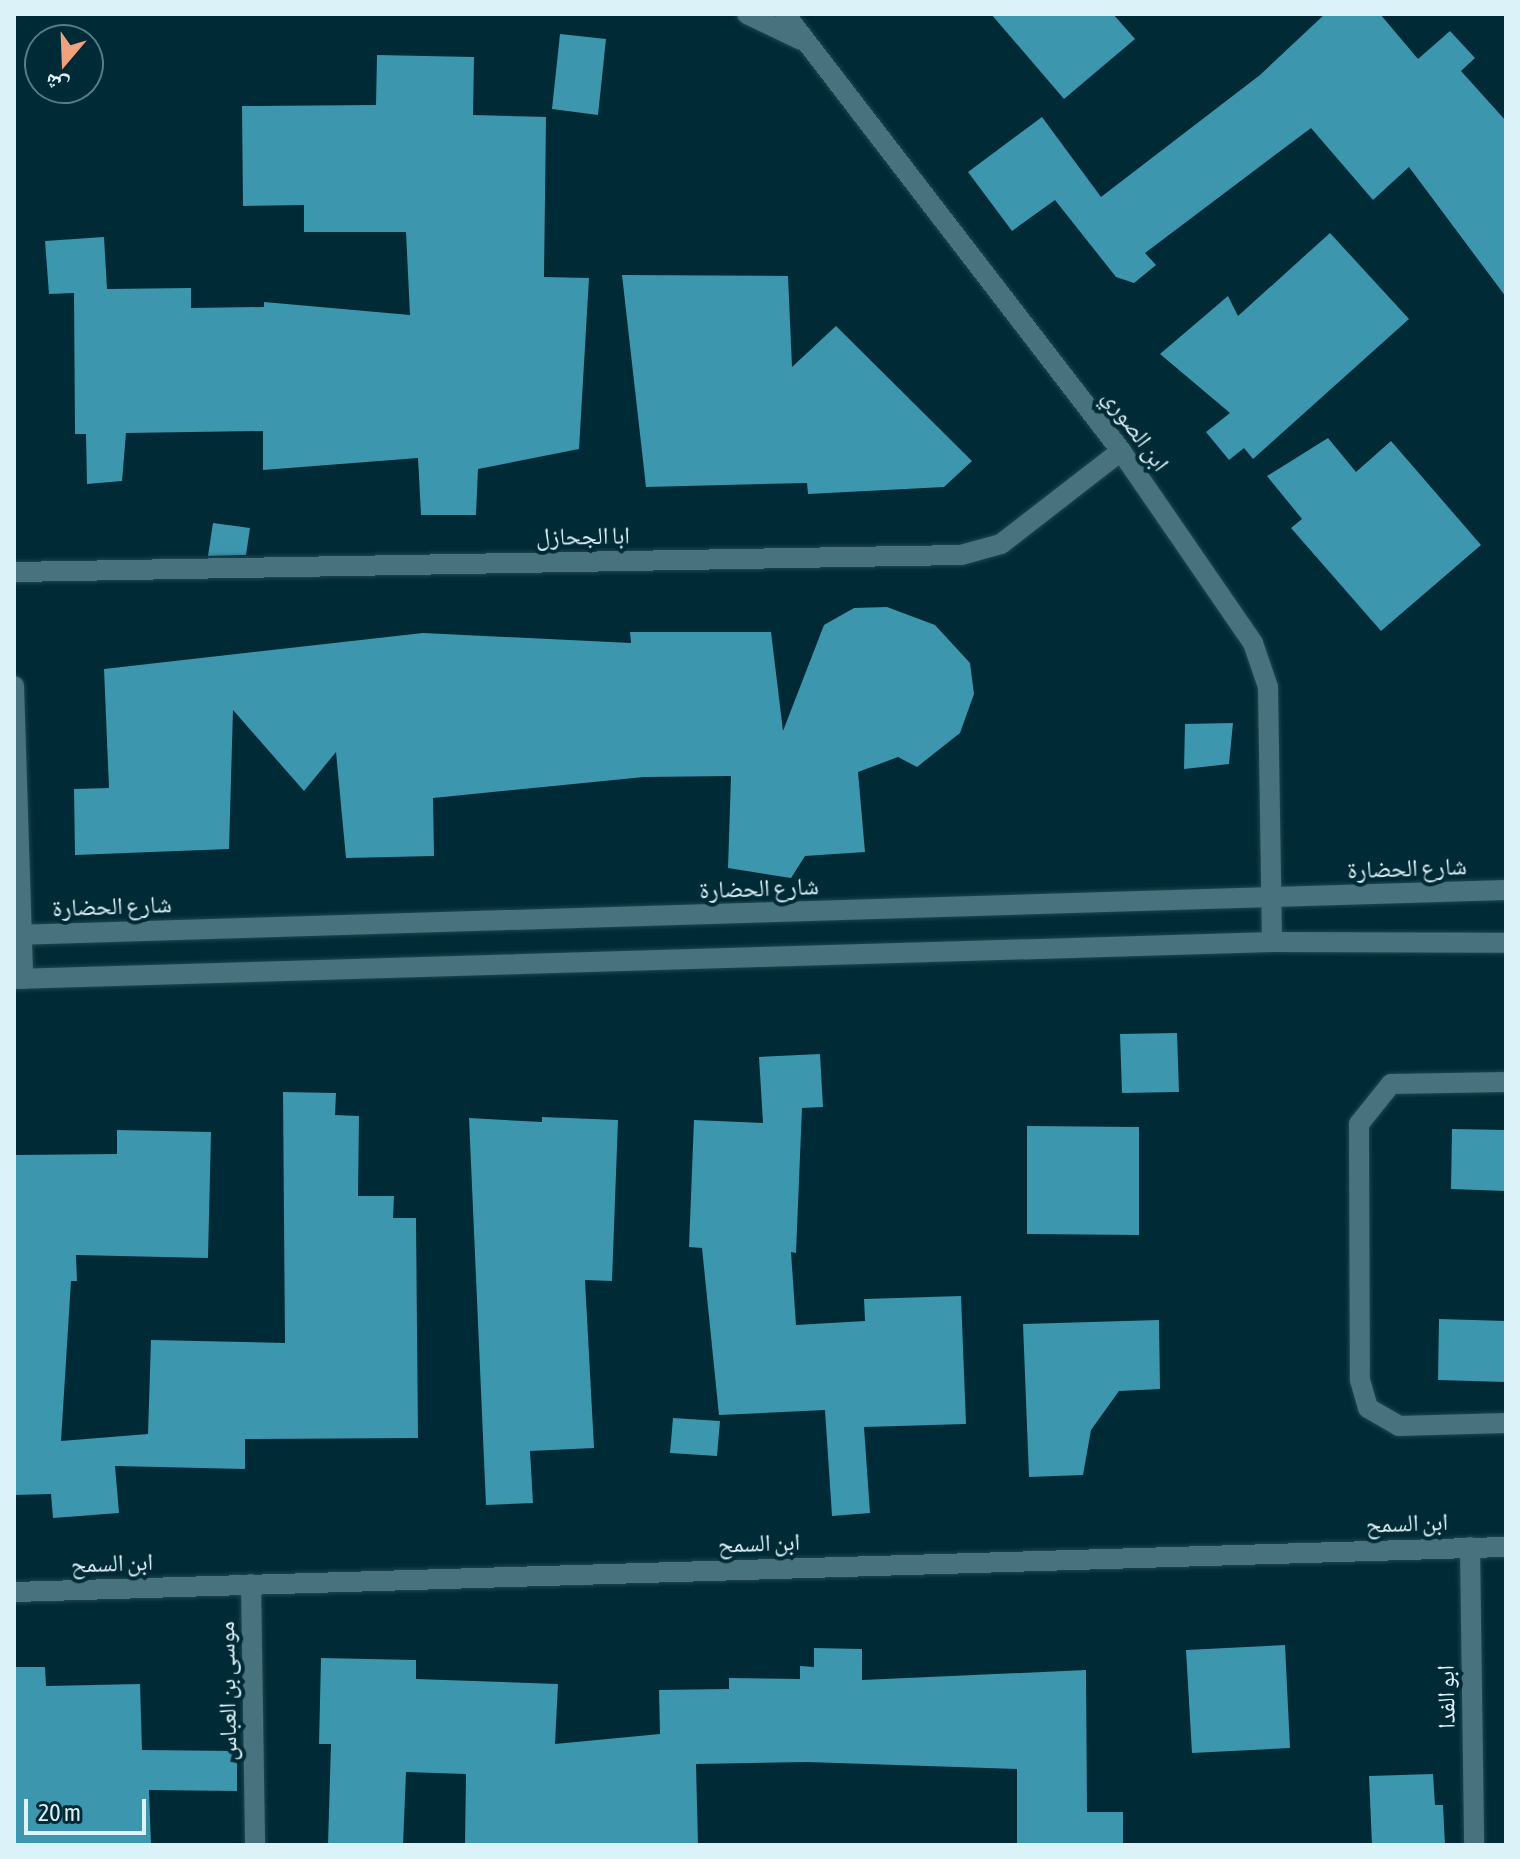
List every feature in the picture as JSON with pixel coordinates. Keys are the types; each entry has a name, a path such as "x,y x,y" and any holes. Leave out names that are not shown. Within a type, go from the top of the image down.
{"street":[{"path":"747,14 808,44"},
{"name":"ابن الصوري","path":"785,14 1121,451 1253,643 1268,687 1272,942"},
{"name":"ابا الجحازل","path":"14,572 961,555 1001,544 1121,451"},
{"path":"14,686 18,979 1272,942 1506,943"},
{"name":"شارع الحضارة","path":"17,935 1506,890"},
{"path":"1506,1082 1391,1084 1359,1124 1360,1380 1368,1408 1399,1426 1506,1423"},
{"name":"ابو الفدا","path":"1470,1547 1474,1845"},
{"name":"ابن السمح","path":"14,1592 1506,1547"},
{"name":"موسى بن العباس","path":"251,1584 255,1845"}],"building":[{"path":"991,14 1113,14 1135,39 1064,99"},
{"path":"1325,14 1380,14 1418,59 1450,31 1475,58 1461,71 1506,121 1506,297 1409,167 1373,200 1311,128 1145,253 1156,265 1134,283 1116,277 1055,200 1012,231 968,172 1042,117 1101,197 1260,75"},
{"path":"560,34 606,39 598,115 552,109"},
{"path":"377,55 474,57 473,115 546,117 544,277 589,278 579,449 478,469 476,515 421,515 418,458 263,470 263,431 126,433 122,481 87,484 86,434 75,434 74,293 49,294 45,241 104,237 107,289 191,288 191,308 264,307 264,302 410,315 406,232 304,232 304,205 243,206 242,106 376,105"},
{"path":"1330,233 1409,319 1253,459 1244,448 1229,460 1206,432 1230,413 1160,354 1228,296 1238,316"},
{"path":"622,275 788,276 792,367 836,326 972,461 944,487 808,494 807,483 646,487"},
{"path":"1328,438 1356,472 1391,441 1481,545 1381,631 1291,528 1302,519 1267,476"},
{"path":"213,523 250,528 246,555 208,556"},
{"path":"887,607 935,625 970,663 974,694 960,733 917,767 898,757 858,772 865,852 805,856 791,878 728,868 731,776 644,777 433,798 434,856 346,858 336,752 304,791 233,710 229,849 75,855 74,789 109,788 104,669 423,633 631,643 630,632 771,632 783,731 824,625 854,608"},
{"path":"1233,723 1229,764 1184,769 1185,724"},
{"path":"1177,1033 1179,1092 1122,1093 1120,1034"},
{"path":"820,1054 823,1107 802,1108 796,1253 791,1252 796,1325 865,1321 864,1299 961,1296 966,1424 864,1427 870,1513 832,1516 825,1410 719,1415 702,1248 689,1247 694,1120 763,1123 759,1057"},
{"path":"283,1092 336,1093 335,1115 359,1116 358,1196 394,1196 393,1218 416,1218 418,1438 245,1439 245,1469 115,1466 119,1513 53,1518 51,1494 14,1495 14,1155 117,1154 117,1130 211,1132 208,1258 76,1255 77,1281 71,1281 61,1441 148,1434 151,1340 285,1343"},
{"path":"542,1117 618,1120 612,1281 585,1280 594,1448 530,1451 533,1503 486,1505 469,1118 542,1122"},
{"path":"1027,1126 1139,1127 1139,1235 1027,1234"},
{"path":"1452,1129 1506,1130 1506,1191 1451,1189"},
{"path":"1439,1319 1506,1321 1506,1382 1438,1380"},
{"path":"1159,1320 1160,1389 1119,1391 1091,1430 1083,1475 1029,1477 1023,1324"},
{"path":"673,1418 720,1421 717,1456 670,1453"},
{"path":"1285,1645 1290,1748 1192,1753 1186,1650"},
{"path":"814,1648 862,1649 862,1680 1086,1670 1087,1812 1123,1812 1123,1845 1017,1845 1017,1769 807,1762 696,1764 698,1845 465,1845 466,1774 406,1772 403,1845 328,1845 331,1744 319,1744 321,1658 416,1660 416,1679 558,1684 555,1744 660,1734 659,1690 729,1689 729,1678 800,1679 800,1666 814,1667"},
{"path":"14,1667 45,1667 46,1686 140,1684 142,1750 237,1751 237,1791 149,1790 151,1845 14,1845"},
{"path":"1433,1774 1435,1805 1443,1805 1445,1845 1372,1845 1369,1776"}]}
